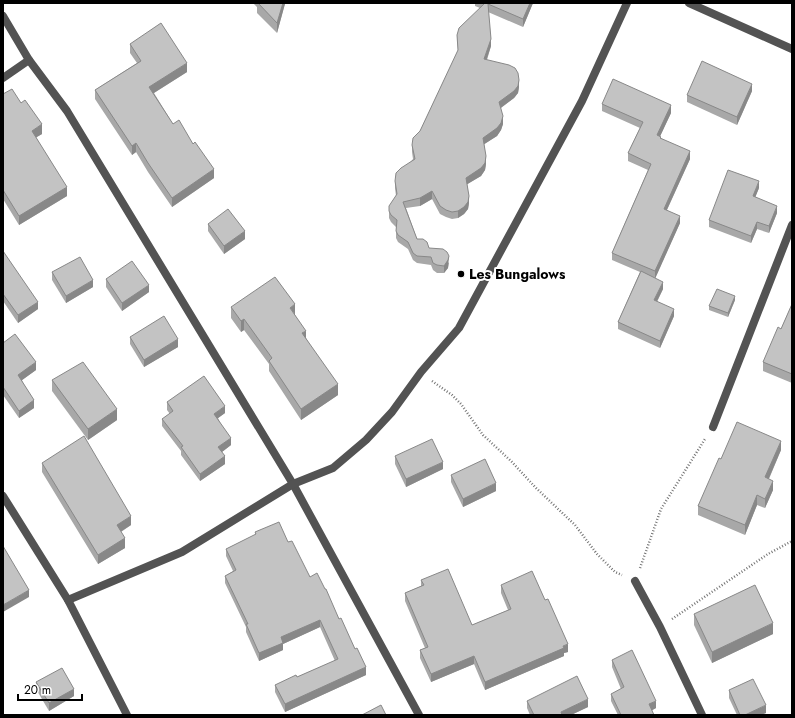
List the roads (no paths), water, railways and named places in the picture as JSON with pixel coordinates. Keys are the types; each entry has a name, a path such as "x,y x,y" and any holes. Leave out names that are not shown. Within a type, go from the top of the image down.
{"street":[{"path":"68,600 182,552 293,484 333,468 366,440 392,412 421,372 459,328 582,101 627,3"},
{"path":"689,3 792,50"},
{"path":"3,16 29,60 67,111 293,484 419,715"},
{"path":"3,78 29,60"},
{"path":"713,427 792,225"},
{"path":"3,496 68,600 127,715"},
{"path":"635,581 660,627 702,715"}],"place":[{"name":"Les Bungalows","path":"461,274"}]}
